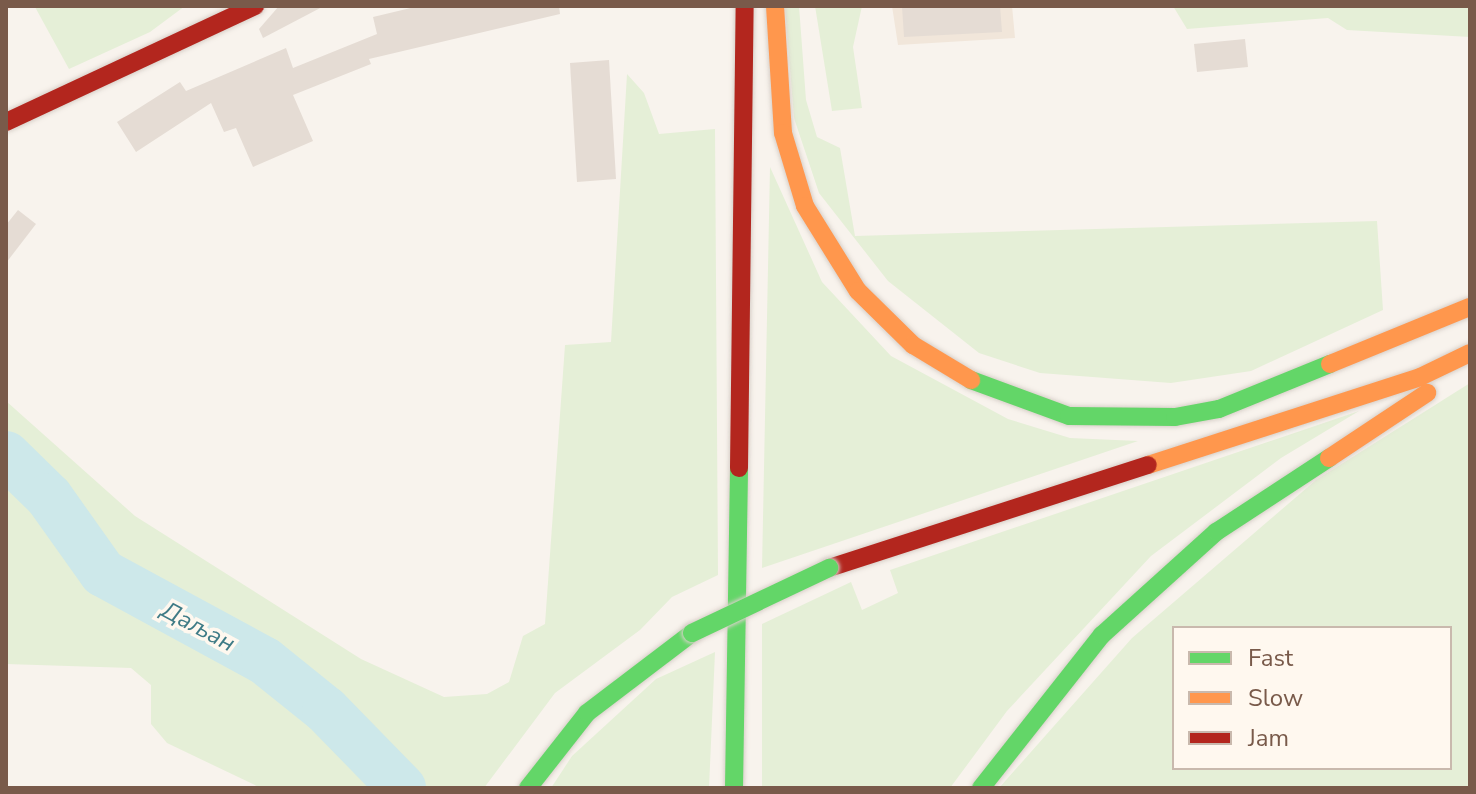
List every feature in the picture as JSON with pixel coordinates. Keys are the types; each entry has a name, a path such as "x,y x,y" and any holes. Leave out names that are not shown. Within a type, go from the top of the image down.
{"main road":[{"path":"6,122 255,6"},
{"path":"734,788 745,6"},
{"path":"753,788 764,6"},
{"path":"775,6 783,133 805,206 858,291 913,345 978,384 1069,416 1175,417 1219,409 1470,307"},
{"path":"1013,506 1423,345 1470,318"},
{"path":"528,788 587,713 692,633 829,568 1013,506 1420,377 1470,353"},
{"path":"981,788 1102,635 1216,532 1470,366"},
{"path":"727,788 734,679"}],"shaded area":[{"path":"892,6 1012,6 1015,38 898,45"}],"green space":[{"path":"6,6 185,6 150,32 69,69 35,7"},
{"path":"785,6 799,6 806,100 817,137 840,148 855,236 1377,221 1383,310 1251,371 1171,383 1040,373 979,353 888,281 819,193 794,118"},
{"path":"815,6 862,6 853,47 862,108 832,111"},
{"path":"1173,6 1470,6 1470,37 1347,30 1328,18 1187,29"},
{"path":"627,74 644,93 659,134 715,129 718,575 672,597 640,630 555,693 484,788 261,788 167,743 151,724 151,685 131,668 6,664 6,473 22,457 6,442 6,401 135,516 361,659 444,697 487,694 509,682 523,636 545,624 565,345 611,342"},
{"path":"770,167 822,282 891,356 1008,419 1070,438 1138,441 762,568"},
{"path":"1470,383 1470,788 999,788 1132,638 1316,480"},
{"path":"1359,411 1281,458 1151,556 1007,711 950,788 762,788 762,624 851,582 862,610 898,593 890,570"},
{"path":"715,652 709,788 551,788 572,756 656,679"}],"building":[{"path":"279,6 324,6 263,38 259,29"},
{"path":"419,6 559,6 560,14 369,59 371,64 293,95 313,141 253,167 236,128 224,132 211,103 136,152 117,122 180,82 186,91 286,48 293,68 377,34 373,17"},
{"path":"902,6 1000,6 1002,32 904,37"},
{"path":"1245,39 1248,67 1197,72 1194,44"},
{"path":"609,60 616,179 577,182 570,63"},
{"path":"18,210 36,224 6,263 6,225"}],"waterway":[{"name":"Даљан","path":"6,455 49,497 103,573 265,661 326,710 402,788"}],"traffic: fast":[{"path":"971,380 1069,416 1175,417 1219,409 1330,364"},
{"path":"981,788 1102,635 1216,532 1329,458"},
{"path":"734,788 739,468"},
{"path":"692,633 829,568"},
{"path":"528,788 587,713 692,633"}],"traffic: slow":[{"path":"775,6 783,133 805,206 858,291 913,345 971,380"},
{"path":"1330,364 1470,307"},
{"path":"1148,465 1420,377 1470,353"},
{"path":"1329,458 1427,393"}],"traffic: jam":[{"path":"6,122 255,6"},
{"path":"739,468 745,6"},
{"path":"829,568 1148,465"}]}
